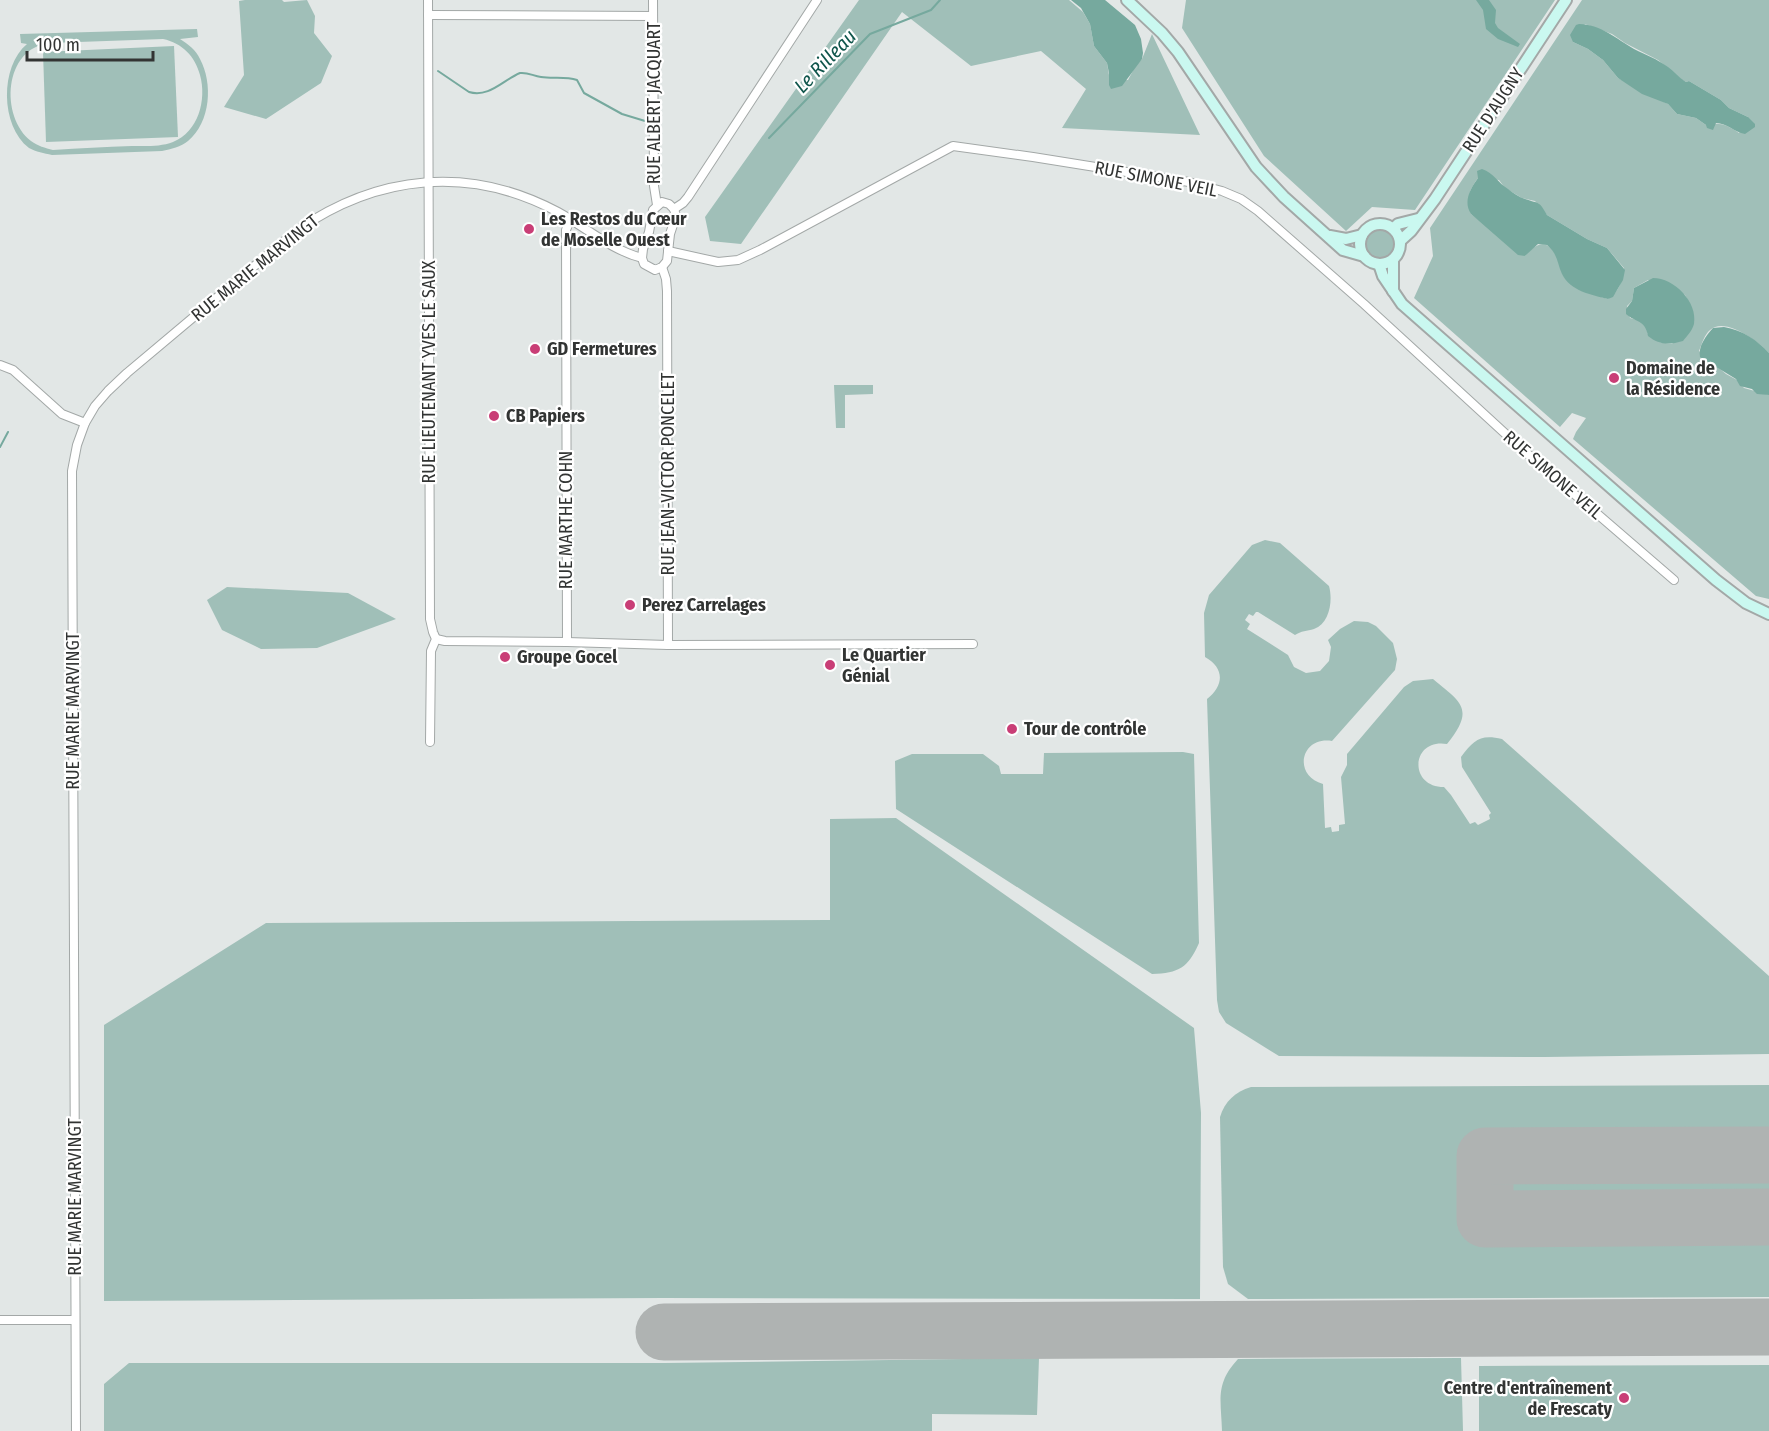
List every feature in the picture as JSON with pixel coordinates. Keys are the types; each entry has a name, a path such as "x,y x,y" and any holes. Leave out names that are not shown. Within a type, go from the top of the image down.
{"main road":[{"path":"1127,0 1162,33 1178,52 1256,166 1284,197 1343,250 1364,256 1374,263 1380,264 1393,260"},
{"name":"RUE D'AUGNY","path":"1401,241 1435,199 1566,0"},
{"name":"RUE D'AUGNY","path":"1394,228 1398,224 1418,219"},
{"path":"1364,256 1360,245 1362,235 1368,227 1381,223 1394,228 1401,241 1399,251 1393,260 1393,291"},
{"path":"1326,235 1339,239 1362,235"},
{"path":"1380,264 1383,276 1402,304 1716,580 1746,603 1769,614"}],"street":[{"name":"RUE LIEUTENANT YVES LE SAUX","path":"428,0 430,619 436,639 431,651 430,742"},
{"name":"RUE ALBERT JACQUART","path":"653,0 654,186 657,205"},
{"path":"674,209 688,197 817,0"},
{"path":"428,15 653,16"},
{"name":"RUE SIMONE VEIL","path":"668,251 718,262 738,260 953,147 1118,170 1189,182 1222,191 1241,199 1258,211 1364,304 1522,449 1674,580"},
{"path":"428,181 473,184 514,194 542,205 570,220 622,252 642,258"},
{"name":"RUE MARIE MARVINGT","path":"76,1431 72,471 77,445 85,423 102,398 127,373 296,231 315,218 358,197 401,185 428,181"},
{"path":"662,202 674,209 676,216 670,234 668,261 655,270 649,268 644,264 642,258 653,210 662,202"},
{"name":"RUE MARTHE COHN","path":"567,642 566,230 570,220"},
{"name":"RUE JEAN-VICTOR PONCELET","path":"662,267 667,291 668,645"},
{"path":"0,365 13,370 62,414 85,423"},
{"path":"436,639 668,645 973,644"},
{"path":"0,1320 75,1320"}],"shaded area":[{"path":"282,0 284,2 307,0 315,16 314,33 332,56 321,83 266,119 224,107 244,75 239,1"},
{"path":"859,0 1069,0 1083,12 1090,24 1094,46 1107,63 1110,81 1128,80 1142,59 1152,34 1200,135 1062,128 1086,89 1041,51 971,66 902,12 741,244 710,241 705,217"},
{"path":"1071,0 1105,0 1135,25 1141,39 1142,59 1122,86 1111,89 1107,63 1094,46 1090,24 1081,8"},
{"path":"1186,0 1555,0 1415,210 1372,207 1346,231 1264,156 1182,28"},
{"path":"1476,0 1489,0 1496,10 1495,23 1498,28 1520,44 1518,47 1498,39 1486,29 1483,10"},
{"path":"1582,0 1769,0 1769,353 1750,337 1724,326 1710,330 1699,351 1744,388 1769,395 1769,599 1756,596 1573,439 1586,418 1572,413 1560,427 1414,298 1433,256 1430,228","holes":["1585,24 1612,34 1658,60 1682,80 1689,81 1721,100 1729,108 1748,117 1739,133 1723,125 1706,125 1696,118 1677,114 1668,104 1618,78 1603,60 1573,42","1478,178 1499,180 1505,188 1522,198 1535,201 1547,215 1607,248 1624,268 1615,293 1608,299 1580,289 1564,277 1556,254 1548,246 1544,244 1535,247 1525,256 1471,214 1469,195","1648,280 1685,295 1694,319 1672,344 1659,342 1647,333 1641,321 1630,318 1627,306 1632,301 1634,288"]},
{"path":"1579,24 1601,29 1660,62 1681,79 1689,81 1721,100 1729,108 1748,117 1755,127 1745,134 1724,124 1716,123 1713,130 1707,128 1696,118 1677,114 1668,104 1642,94 1618,78 1603,60 1573,42 1570,35"},
{"path":"197,29 198,37 180,39 196,53 207,79 208,102 201,124 196,133 185,143 162,151 52,155 29,148 19,138 13,126 7,96 12,66 18,54 27,44 21,43 20,34","holes":["163,39 182,47 191,56 198,68 202,85 198,114 189,131 182,137 168,144 53,150 34,143 21,130 14,116 11,85 15,70 23,57 34,48 50,43"]},
{"path":"174,46 178,137 46,142 43,52"},
{"path":"1482,169 1516,195 1539,204 1547,215 1607,248 1625,270 1623,280 1613,297 1608,299 1595,296 1570,285 1547,245 1538,244 1525,256 1518,255 1471,214 1468,196 1478,178 1477,171"},
{"path":"1380,230 1390,234 1394,244 1390,254 1380,258 1370,254 1366,244 1370,234"},
{"path":"1653,278 1669,282 1676,287 1683,293 1692,308 1694,324 1683,341 1660,343 1648,336 1642,324 1626,314 1626,309 1632,301 1634,288"},
{"path":"1724,327 1749,336 1769,353 1769,395 1757,394 1752,389 1740,386 1736,379 1700,357 1701,345 1708,334 1713,328"},
{"path":"834,385 873,385 873,394 845,395 845,428 836,428"},
{"path":"1265,540 1280,543 1329,586 1331,598 1329,611 1324,622 1319,626 1295,635 1258,612 1253,616 1249,614 1245,620 1250,624 1247,629 1288,655 1294,667 1306,673 1320,671 1329,661 1331,647 1328,640 1340,629 1354,621 1368,622 1376,626 1393,643 1397,659 1395,670 1332,741 1313,744 1304,757 1307,773 1323,784 1325,828 1331,827 1332,832 1339,831 1339,825 1345,824 1341,777 1347,765 1347,754 1404,687 1413,681 1433,679 1458,701 1463,714 1456,732 1447,744 1435,744 1426,748 1421,755 1418,763 1424,779 1432,785 1444,787 1470,824 1475,822 1478,825 1490,819 1491,813 1462,767 1461,757 1478,740 1488,737 1502,739 1769,976 1769,1054 1545,1057 1279,1056 1226,1023 1219,1012 1217,1000 1207,699 1217,688 1220,677 1216,666 1205,657 1204,613 1209,595 1252,545"},
{"path":"227,587 348,593 396,619 317,648 261,649 222,630 207,600"},
{"path":"1183,752 1194,754 1199,943 1186,964 1169,972 1152,974 896,809 895,761 912,754 983,754 999,766 1001,774 1043,774 1044,753"},
{"path":"896,818 1194,1028 1201,1113 1200,1299 663,1298 104,1301 104,1025 266,923 830,920 830,819"},
{"path":"1769,1085 1769,1297 1248,1299 1228,1284 1223,1267 1220,1117 1235,1094 1245,1089 1251,1087"},
{"path":"1039,1358 1037,1415 932,1414 932,1431 104,1431 104,1384 129,1363 665,1363"},
{"path":"1461,1358 1463,1431 1222,1431 1221,1392 1226,1376 1238,1359"},
{"name":"Centre d'entraînement de Frescaty","path":"1769,1365 1769,1431 1479,1431 1479,1366"}],"waterway":[{"name":"Le Rilleau","path":"769,138 870,34 931,10 940,0"},
{"name":"Le Rilleau","path":"438,71 469,92 476,93 483,93 520,73 577,80 584,93 622,114 645,121"},
{"name":"Le Rilleau","path":"0,447 8,432"}],"runway":[{"path":"1769,1155 1485,1156 1485,1219 1769,1217"},
{"path":"664,1332 1769,1327"}],"place":[{"name":"Les Restos du Cœur de Moselle Ouest","path":"529,229"},
{"name":"GD Fermetures","path":"535,349"},
{"name":"Domaine de la Résidence","path":"1614,378"},
{"name":"CB Papiers","path":"494,416"},
{"name":"Perez Carrelages","path":"630,605"},
{"name":"Groupe Gocel","path":"505,657"},
{"name":"Le Quartier Génial","path":"830,665"},
{"name":"Tour de contrôle","path":"1012,729"},
{"name":"Centre d'entraînement de Frescaty","path":"1624,1398"}]}
